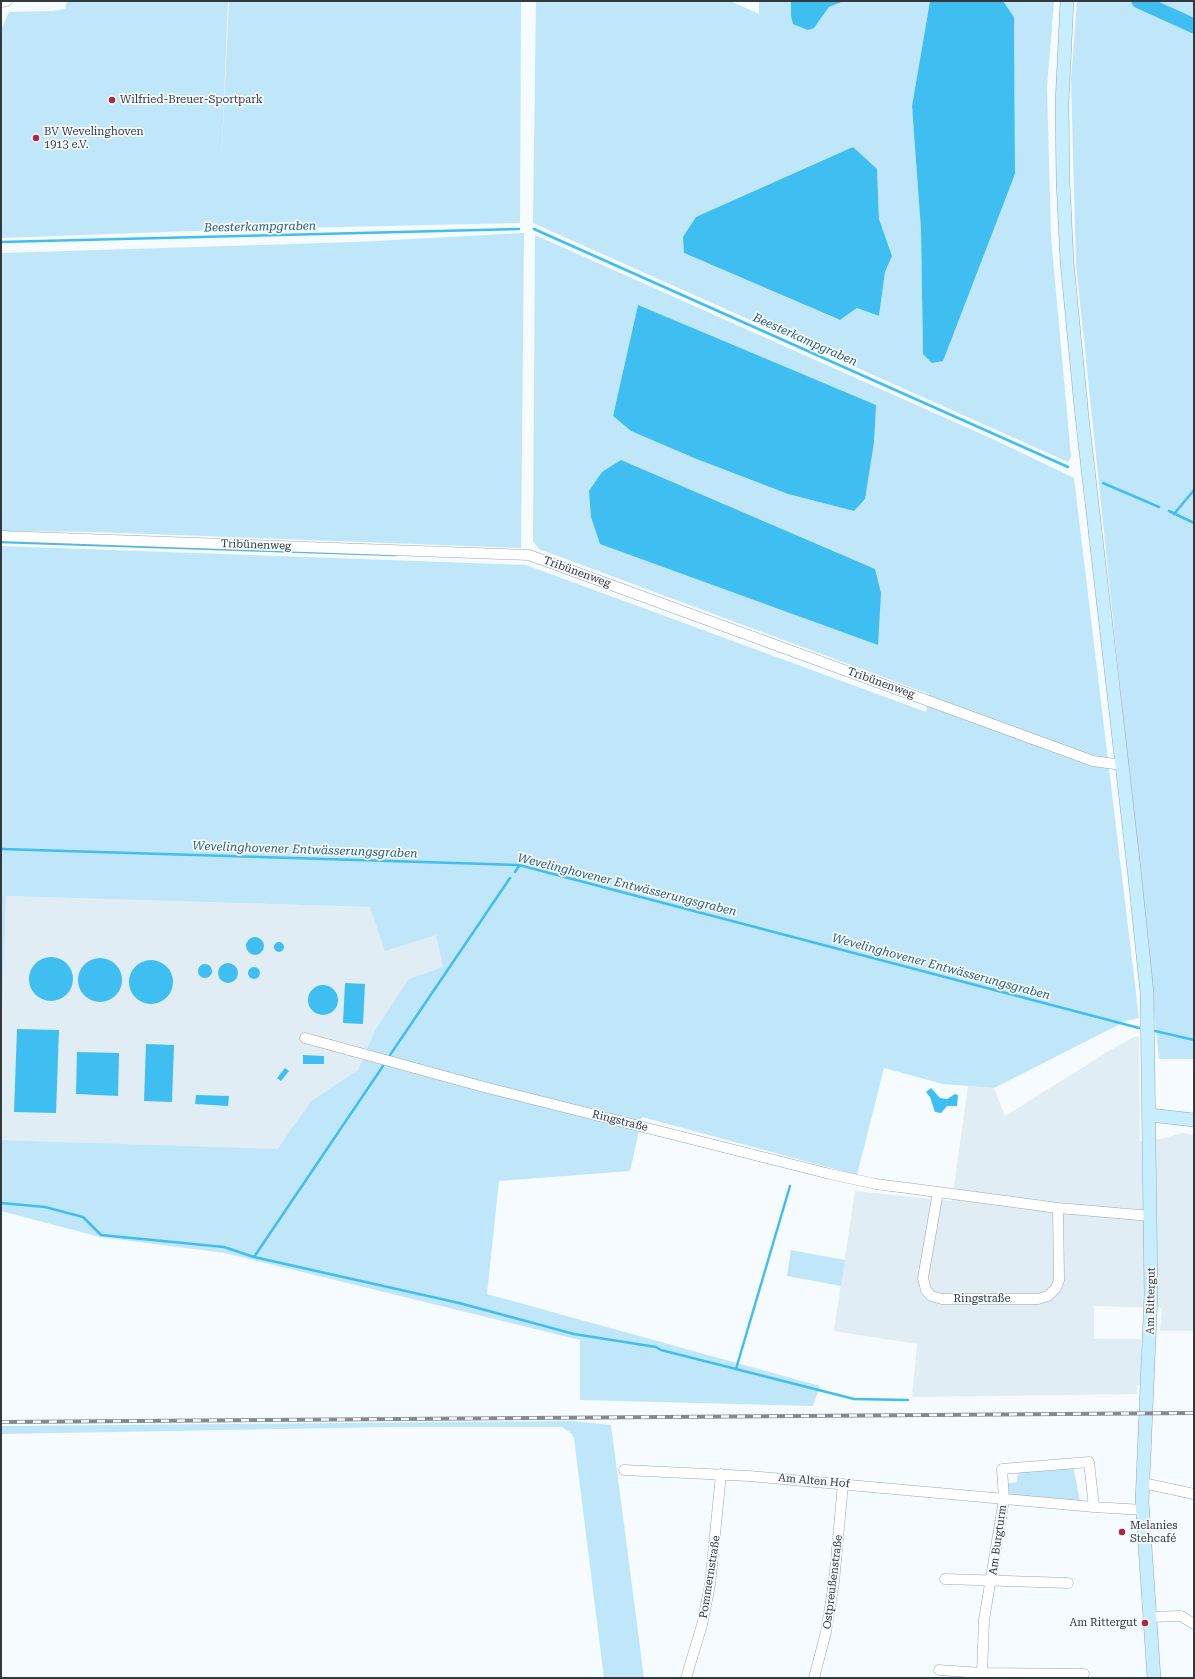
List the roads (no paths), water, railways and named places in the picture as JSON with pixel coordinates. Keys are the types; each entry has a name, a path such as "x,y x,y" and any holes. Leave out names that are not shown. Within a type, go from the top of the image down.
{"street":[{"path":"1,2 7,1"},
{"name":"Am Rittergut","path":"1067,1 1062,102 1065,242 1081,409 1146,982 1151,1216 1150,1342 1143,1510 1154,1678"},
{"name":"Tribünenweg","path":"1,536 529,555 1093,761 1122,765"},
{"name":"Ringstraße","path":"305,1038 484,1087 830,1174 876,1184 1058,1208 1151,1216"},
{"path":"1150,1115 1194,1120"},
{"name":"Ringstraße","path":"938,1192 923,1278 928,1293 939,1299 1038,1299 1051,1294 1056,1288 1058,1280 1058,1208"},
{"path":"1004,1499 1002,1469 1089,1462 1094,1507"},
{"name":"Am Alten Hof","path":"624,1470 721,1474 1143,1510"},
{"name":"Pommernstraße","path":"686,1678 698,1642 710,1585 721,1474"},
{"path":"1143,1483 1194,1494"},
{"name":"Ostpreußenstraße","path":"814,1678 825,1639 834,1582 843,1484"},
{"name":"Am Burgturm","path":"982,1674 984,1620 1004,1499"},
{"name":"Am Burgturm","path":"945,1579 991,1582 1068,1583"},
{"path":"1149,1617 1181,1616 1194,1624"},
{"path":"939,1670 982,1674 1084,1674"}],"water":[{"path":"791,1 844,1 829,7 814,28 808,30 793,24 791,16"},
{"path":"930,1 1003,1 1014,17 1015,174 943,361 932,363 923,354 921,230 912,106"},
{"path":"853,147 877,169 879,219 892,256 885,272 879,316 857,308 840,320 684,253 683,237 696,217"},
{"path":"638,305 876,405 874,442 865,499 854,511 788,494 694,458 631,431 613,416"},
{"path":"621,460 875,569 881,593 878,645 600,544 591,517 589,491 602,472"},
{"path":"251,937 259,937 264,942 262,953 259,955 251,955 246,950 246,942"},
{"path":"279,942 284,947 279,952 274,947"},
{"path":"47,957 55,957 67,963 73,975 73,983 67,995 55,1001 47,1001 35,995 29,983 29,975 35,963"},
{"path":"96,958 104,958 116,964 122,976 122,984 116,996 104,1002 96,1002 84,996 78,984 78,976 84,964"},
{"path":"147,960 155,960 167,966 173,978 173,986 167,998 155,1004 147,1004 135,998 129,986 129,978 135,966"},
{"path":"228,963 235,966 238,973 235,980 228,983 221,980 218,973 221,966"},
{"path":"205,964 210,966 212,971 210,976 205,978 200,976 198,971 200,966"},
{"path":"252,967 256,967 260,973 256,979 252,979 248,975 248,971"},
{"path":"345,983 365,984 363,1024 343,1023"},
{"path":"323,985 334,989 338,1000 334,1011 323,1015 312,1011 308,1000 312,989"},
{"path":"17,1029 59,1030 56,1113 14,1112"},
{"path":"146,1044 174,1045 172,1102 144,1101"},
{"path":"77,1052 119,1053 118,1096 76,1094"},
{"path":"303,1055 324,1056 324,1064 303,1064"},
{"path":"285,1068 289,1071 281,1081 277,1078"},
{"path":"931,1088 940,1098 947,1099 955,1094 958,1095 957,1106 947,1106 941,1113 935,1112 930,1097 926,1092"},
{"path":"196,1095 229,1096 228,1106 195,1104"}],"waterway":[{"path":"1139,1 1194,26"},
{"name":"Beesterkampgraben","path":"1,242 519,229"},
{"name":"Beesterkampgraben","path":"534,229 1068,467"},
{"name":"Beesterkampgraben","path":"1103,483 1159,507"},
{"path":"1174,514 1194,490"},
{"name":"Beesterkampgraben","path":"1169,511 1194,523"},
{"path":"1,542 396,555"},
{"name":"Wevelinghovener Entwässerungsgraben","path":"1,849 519,865 1139,1028"},
{"path":"515,872 519,866"},
{"path":"388,1058 510,878"},
{"name":"Wevelinghovener Entwässerungsgraben","path":"1155,1031 1194,1040"},
{"path":"1,1203 45,1207 83,1217 101,1235 224,1247 254,1257 383,1066"},
{"path":"736,1369 790,1186"},
{"path":"254,1257 459,1303 574,1334 656,1347 661,1350 854,1399 908,1400"}],"railway":[{"path":"1,1422 1194,1413"}],"place":[{"name":"Wilfried-Breuer-Sportpark","path":"112,100"},
{"name":"BV Wevelinghoven 1913 e.V.","path":"36,138"},
{"name":"Melanies Stehcafé","path":"1122,1532"},
{"name":"Am Rittergut","path":"1145,1623"}]}
